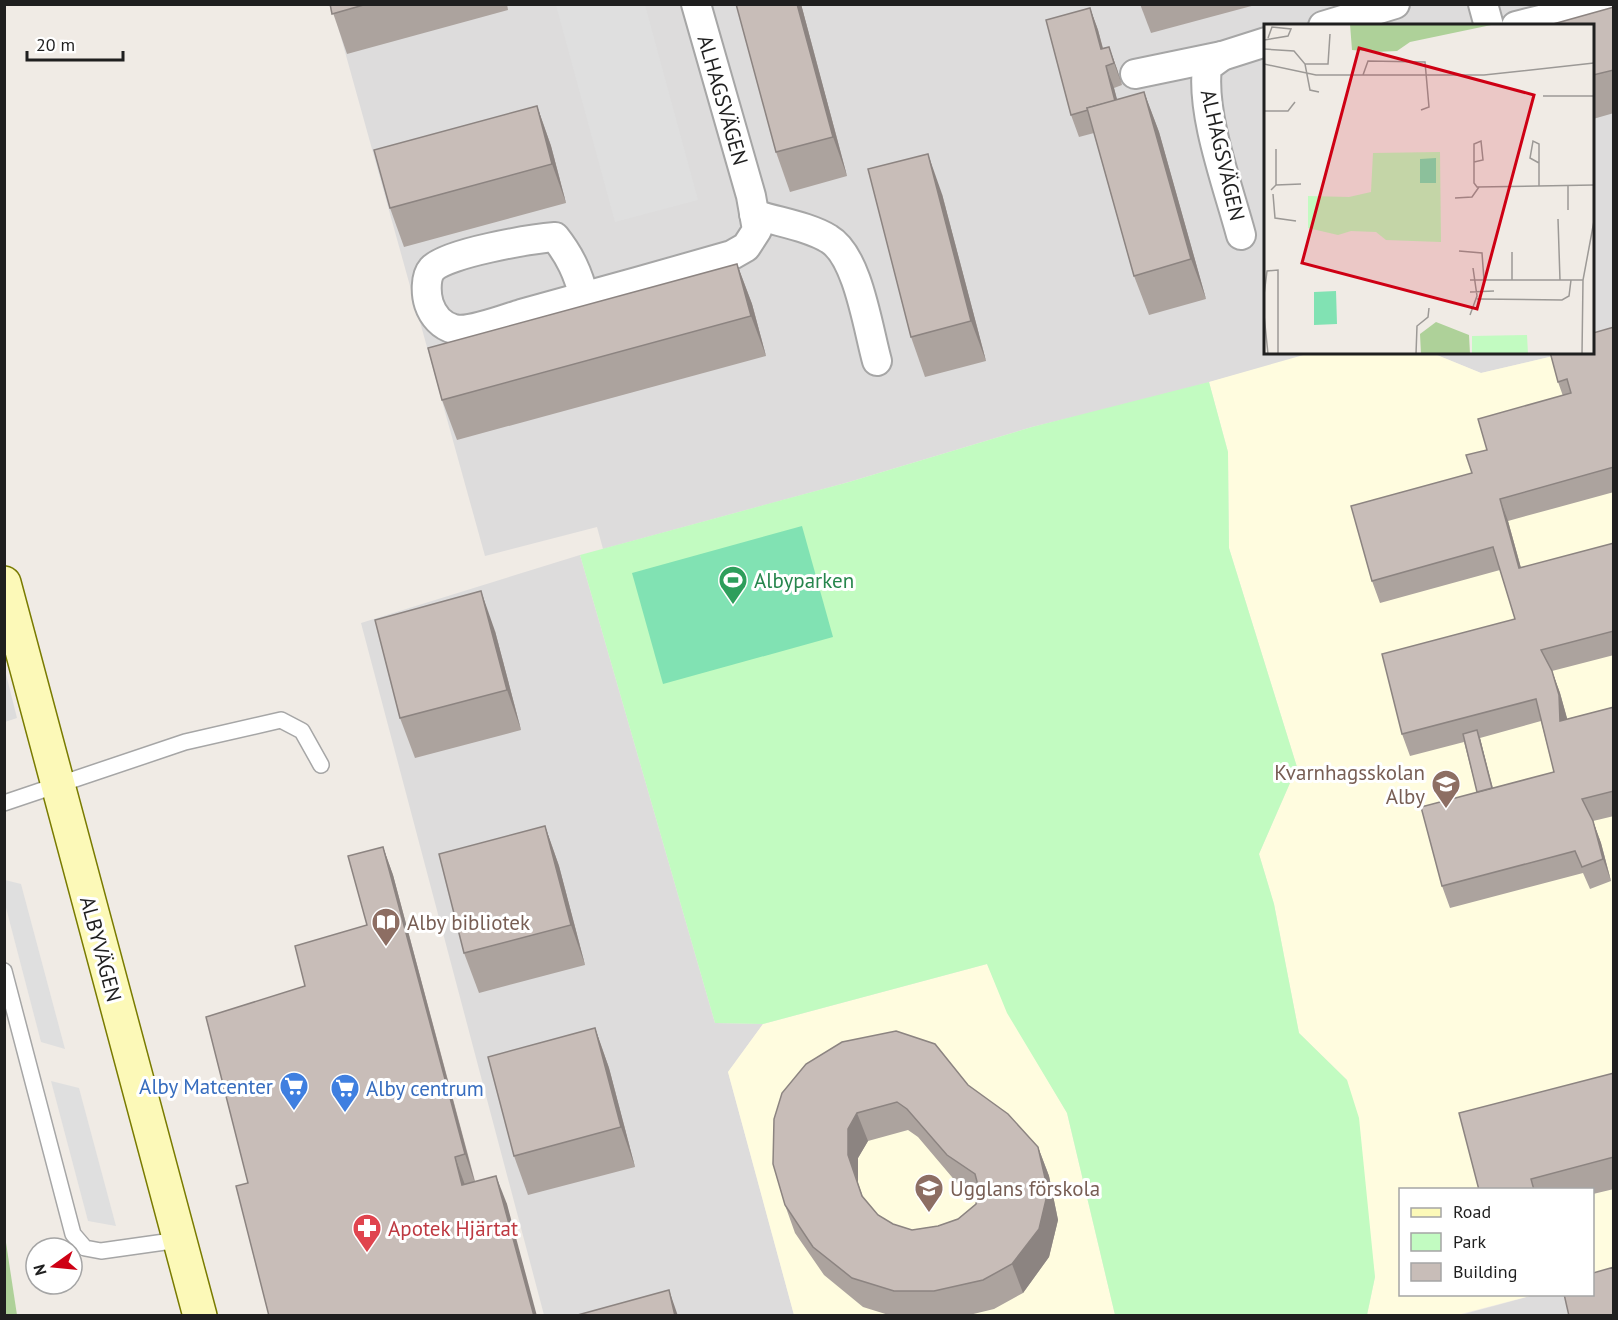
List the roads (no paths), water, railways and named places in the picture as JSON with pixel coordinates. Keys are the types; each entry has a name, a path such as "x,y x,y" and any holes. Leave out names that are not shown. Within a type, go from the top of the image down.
{"street":[{"name":"ALHAGSVÄGEN","path":"696,4 753,205"},
{"path":"1330,24 1397,4 1403,24"},
{"path":"1483,4 1488,24"},
{"path":"1520,24 1546,12 1575,22 1614,17"},
{"name":"ALHAGSVÄGEN","path":"1241,235 1208,107 1205,85 1207,66 1222,56 1264,43"},
{"path":"1135,74 1222,56"},
{"path":"584,297 578,272 555,237 531,239 443,261 430,270 426,287 430,305 439,322 455,330 584,297 732,255 746,247 757,230 753,205"},
{"path":"753,205 827,237 838,245 854,276 877,361"},
{"name":"ALBYVÄGEN","path":"4,583 200,1316"}],"lane":[{"path":"4,803 185,742 281,720 302,731 321,765"},
{"path":"4,972 73,1234 85,1248 101,1251 179,1240"}],"place":[{"name":"Albyparken","path":"733,606"},
{"name":"Kvarnhagsskolan Alby","path":"1446,810"},
{"name":"Alby bibliotek","path":"386,948"},
{"name":"Alby Matcenter","path":"294,1112"},
{"name":"Alby centrum","path":"345,1114"},
{"name":"Ugglans förskola","path":"929,1214"},
{"name":"Apotek Hjärtat","path":"367,1254"}]}
